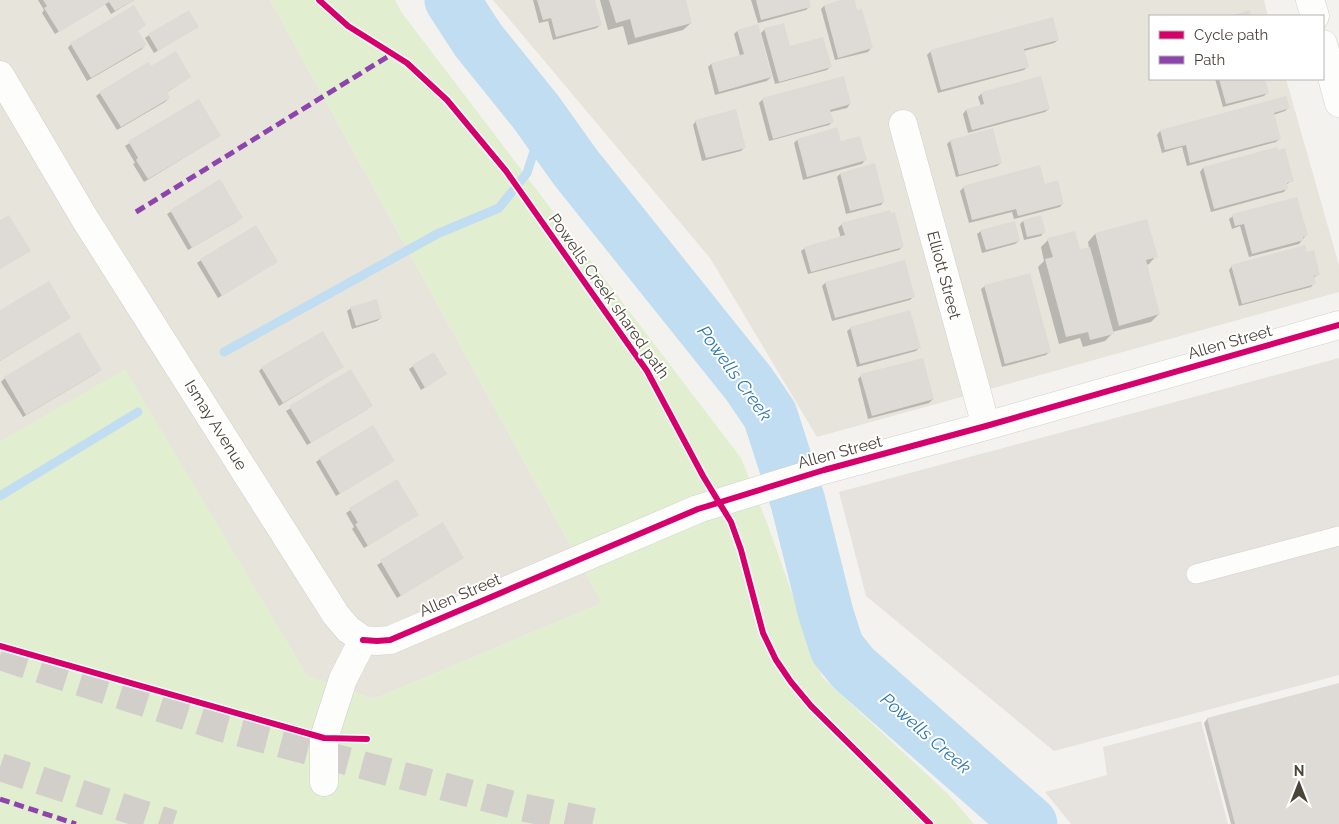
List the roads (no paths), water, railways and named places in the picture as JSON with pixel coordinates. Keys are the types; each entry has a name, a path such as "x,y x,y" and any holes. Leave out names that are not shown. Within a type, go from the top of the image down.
{"street":[{"path":"1310,0 1315,15"},
{"path":"1324,48 1339,103"},
{"name":"Ismay Avenue","path":"0,75 89,225 336,615 348,629 363,640"},
{"name":"Elliott Street","path":"903,124 986,426"},
{"name":"Allen Street","path":"363,640 377,642 390,640 691,512 766,487 1339,325"},
{"path":"324,782 324,738 343,679 363,640"}],"lane":[{"path":"1196,574 1339,536"}],"waterway":[{"name":"Powells Creek","path":"452,0 478,40 536,112 576,168 749,384 770,415 798,502 826,614 837,648 853,668 1030,824"},
{"path":"224,352 437,234 499,208 527,173 535,148 536,112"},
{"path":"0,496 138,412"}],"tunnel":[{"path":"0,656 222,728 521,807 602,824"},
{"path":"0,767 173,824"}]}
